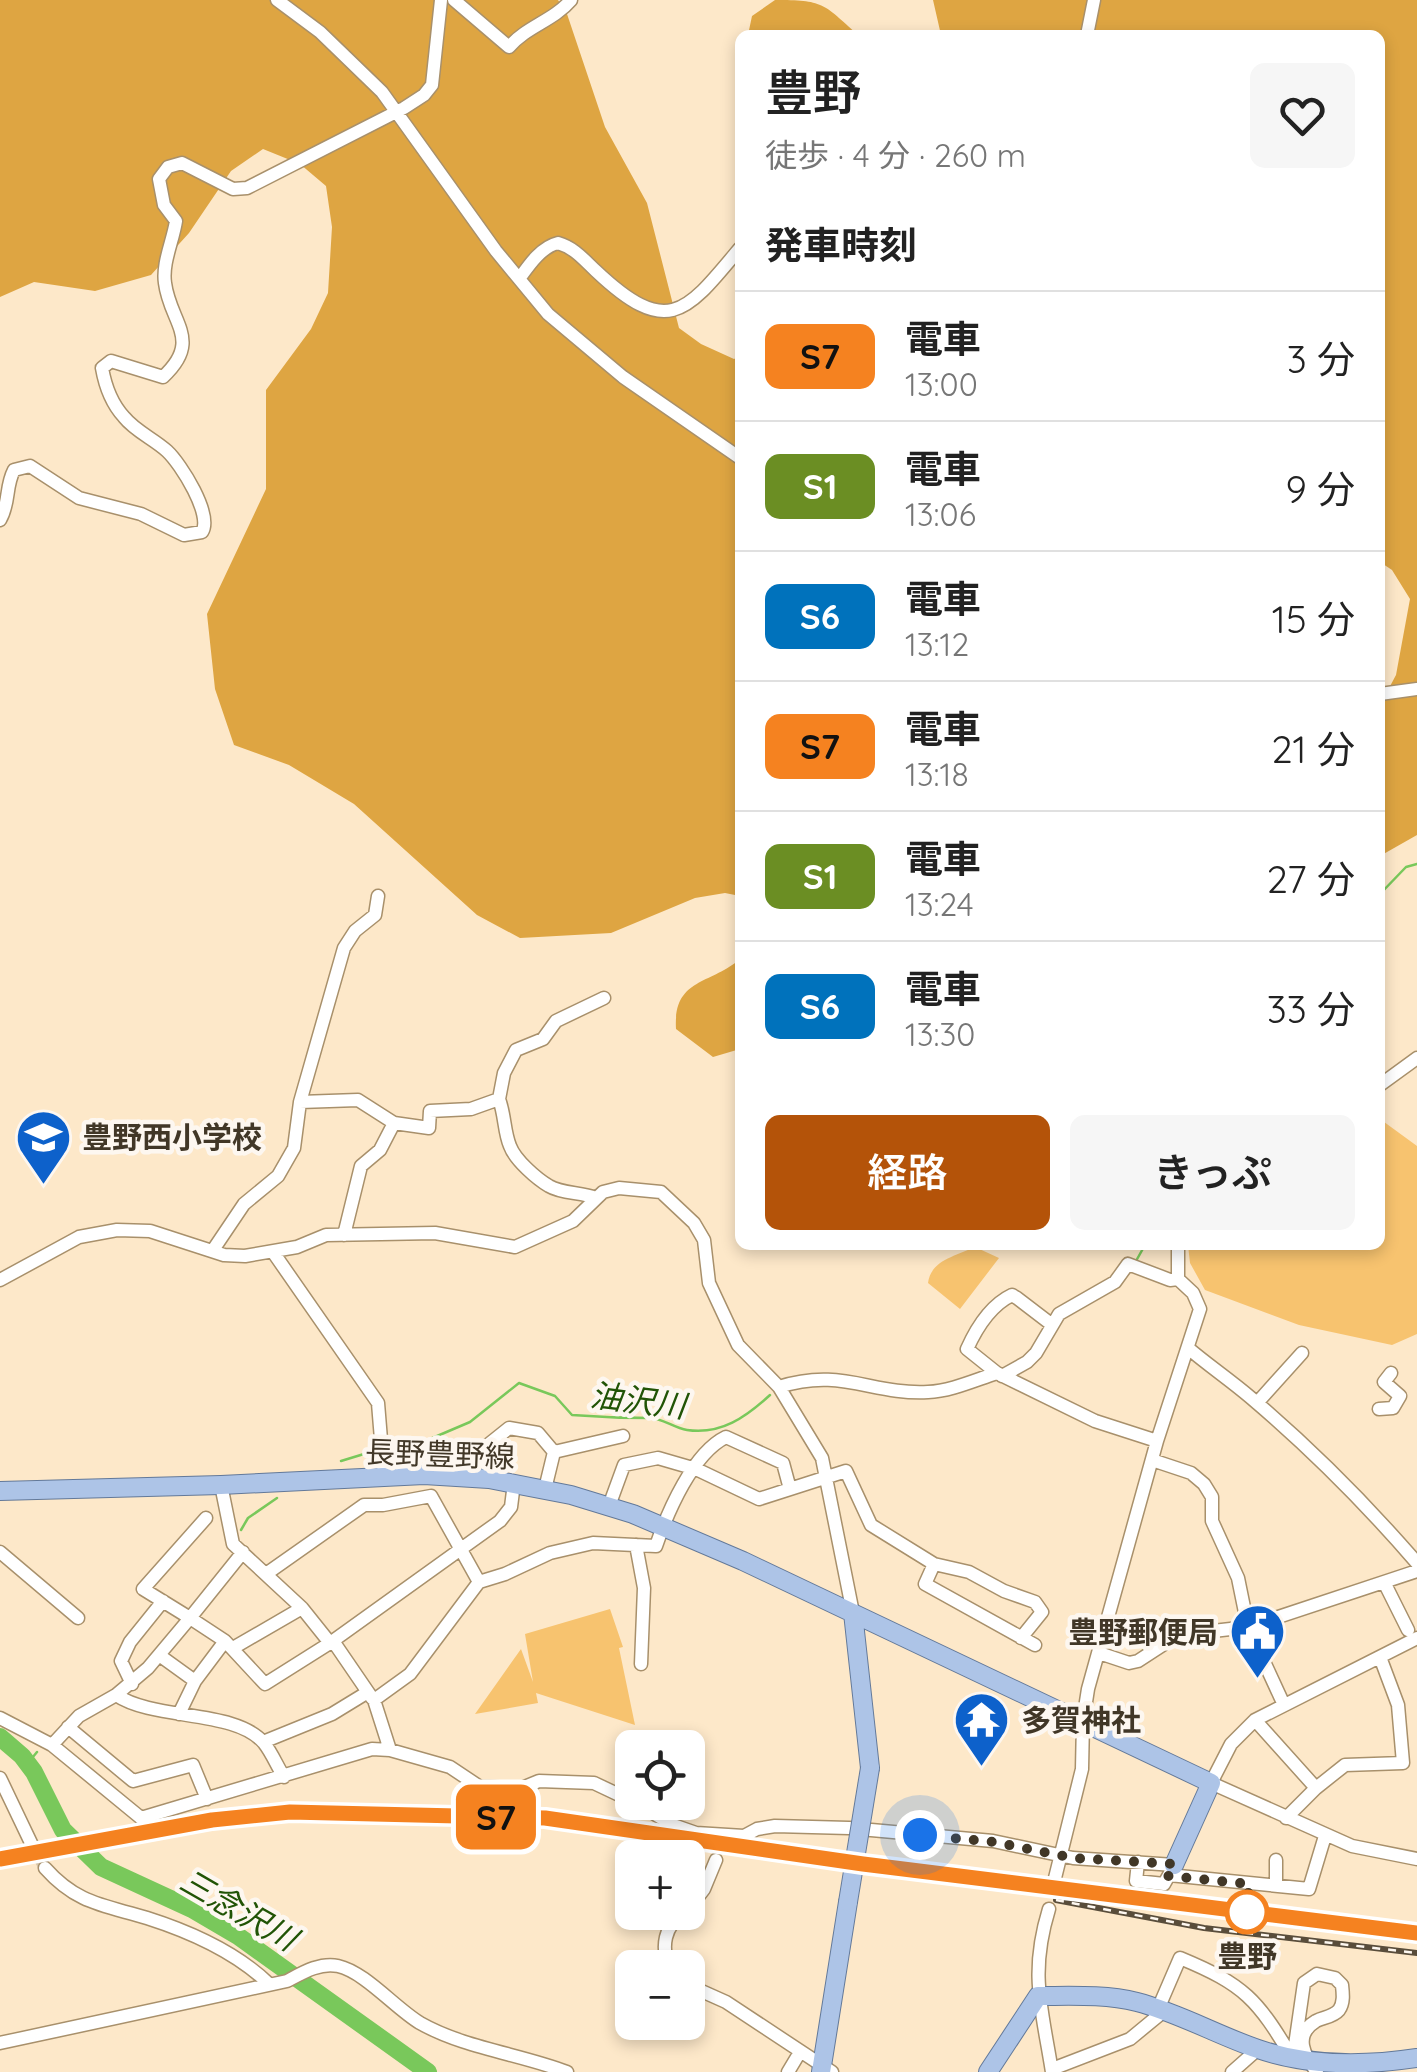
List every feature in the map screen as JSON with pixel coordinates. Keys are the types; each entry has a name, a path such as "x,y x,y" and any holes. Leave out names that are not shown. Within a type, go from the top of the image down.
{"main road":[{"name":"長野豊野線","path":"0,1491 221,1486 383,1469 545,1489 662,1526 1211,1783"},
{"path":"825,2070 870,1768 853,1613"},
{"path":"1171,1870 1211,1783"},
{"path":"988,2072 1038,1996 1134,2001 1303,2066 1417,2058"}],"street":[{"path":"277,0 355,64 396,112 548,314 623,377 735,455"},
{"path":"0,520 14,470 30,466 79,498 140,514 184,534 202,532 207,524 206,514 172,454 124,418 112,400 102,368 111,361 164,377 183,349 181,326 165,286 165,267 176,221 164,205 159,180 168,167 182,163 233,189 247,188 396,112 432,84 441,0"},
{"path":"454,0 508,47 526,30 550,21 571,0"},
{"path":"1089,30 1094,0"},
{"path":"519,279 550,245 562,244 632,300 652,310 669,312 695,298 735,254"},
{"path":"1385,693 1417,688"},
{"path":"213,1250 244,1204 278,1176 294,1148 300,1102 344,948 355,931 375,916 378,896"},
{"path":"596,1198 550,1187 515,1156 508,1143 499,1100 504,1074 516,1050 543,1039 556,1020 604,998"},
{"path":"1385,1081 1417,1058"},
{"path":"300,1102 358,1100 394,1123 429,1128 430,1110 472,1109 499,1100"},
{"path":"344,1235 361,1166 380,1150 394,1123"},
{"path":"0,1280 79,1237 116,1230 150,1231 244,1256 344,1235 435,1232 515,1247 573,1221 596,1198 619,1188 661,1192 694,1222 704,1240 708,1283 738,1345 779,1388 808,1431 828,1476 853,1613"},
{"path":"1055,1878 1082,1769 1083,1721 1099,1652 1157,1441 1200,1309 1193,1293 1178,1279 1178,1250"},
{"path":"273,1252 373,1394 378,1404 383,1469"},
{"path":"779,1388 798,1382 839,1379 928,1392 1002,1376 1028,1362 1059,1314 1114,1282 1132,1265 1170,1280 1178,1279"},
{"path":"1051,1324 1012,1295 1004,1299 973,1336 967,1349 1002,1376 1095,1421 1157,1441"},
{"path":"1188,1348 1257,1403 1384,1524 1417,1562"},
{"path":"1257,1403 1302,1353"},
{"path":"1379,1409 1393,1408 1400,1396 1384,1382 1390,1373"},
{"path":"474,1456 509,1428 538,1433 554,1452"},
{"path":"554,1452 624,1436"},
{"path":"264,1742 371,1696 410,1674 479,1582 550,1553 593,1543 656,1546 662,1526 708,1446 726,1437 783,1463 790,1489"},
{"path":"545,1489 554,1452"},
{"path":"608,1506 624,1465 658,1458 696,1469 758,1499 846,1471 871,1526 934,1564 969,1572 1035,1602 1042,1612 1021,1638"},
{"path":"1152,1460 1192,1473 1212,1497 1212,1521 1238,1578 1248,1628 1284,1704"},
{"path":"206,1518 144,1589 229,1644 266,1684 332,1642 500,1521 511,1507 514,1483"},
{"path":"221,1486 233,1544 302,1608 332,1642 371,1696 390,1750"},
{"path":"266,1574 364,1504 382,1505 431,1496 479,1582"},
{"path":"636,1545 644,1588 642,1664"},
{"path":"0,1552 78,1618"},
{"path":"52,1745 79,1716 116,1694 159,1656 243,1552"},
{"path":"934,1564 926,1584 1035,1645"},
{"path":"1099,1652 1128,1662 1138,1661 1178,1635 1248,1628 1417,1571"},
{"path":"1384,1584 1413,1634 1380,1657 1255,1720 1231,1744 1211,1783 1325,1836 1386,1855 1417,1859"},
{"path":"130,1681 121,1660 130,1642 163,1601"},
{"path":"179,1714 195,1681 229,1644 302,1608"},
{"path":"159,1656 195,1681"},
{"path":"1286,1818 1345,1765 1402,1762 1398,1705 1380,1657"},
{"path":"116,1694 203,1720 228,1721 264,1742 284,1777"},
{"path":"0,1718 52,1745 141,1818 372,1749 390,1750 450,1767 480,1787 522,1788 539,1781 594,1783 615,1793"},
{"path":"1255,1720 1316,1788"},
{"path":"68,1727 133,1781"},
{"path":"110,1794 133,1781 193,1765 207,1799"},
{"path":"0,1778 32,1845"},
{"path":"665,1820 696,1833 744,1836 775,1826 849,1828 994,1842 1062,1856 1138,1862 1222,1882 1309,1889 1325,1836"},
{"path":"705,1887 716,1860"},
{"path":"1276,1860 1276,1886"},
{"path":"1138,1862 1136,1881 1164,1884 1171,1870"},
{"path":"46,1868 78,1897 201,1939 240,1959 269,1984"},
{"path":"1049,1910 1039,1941 1038,1996 1052,2070 1130,2039 1161,2010 1180,1958 1232,1982 1263,2010 1303,2066"},
{"path":"0,2043 287,1981 334,1964 346,1968 420,2022 444,2034 567,2072"},
{"path":"1317,1974 1335,1978 1342,1985 1342,2006 1307,2029 1303,2066 1304,1982 1317,1974"},
{"path":"705,1993 726,2002 825,2070"},
{"path":"1232,2072 1258,2049"},
{"path":"788,2072 800,2052"}],"shaded area":[{"path":"0,0 558,0 567,14 605,127 647,203 679,328 701,344 735,358 735,895 695,898 611,933 520,938 477,915 354,804 289,765 234,745 215,689 207,614 266,489 266,390 311,329 328,293 332,227 326,186 300,164 263,149 231,171 189,233 151,275 95,291 34,282 0,297"},
{"path":"775,0 803,1 821,6 852,30 749,30 752,16"},
{"path":"933,0 1417,0 1417,835 1385,853 1385,696 1396,675 1410,599 1385,565 1385,30 940,30"},
{"path":"735,963 735,1050 713,1057 676,1029 677,1012 687,991"},
{"path":"1385,1123 1417,1146 1417,1334 1392,1345 1299,1325 1205,1290 1190,1263 1189,1250 1385,1250"},
{"path":"982,1250 999,1258 960,1309 928,1283 934,1269 953,1256"},
{"path":"610,1609 623,1647 619,1648 635,1725 536,1693 538,1703 475,1714 521,1649 533,1682 525,1634"}],"waterway":[{"name":"油沢川","path":"1385,889 1406,867 1417,864"},
{"name":"油沢川","path":"1136,1261 1142,1250"},
{"name":"油沢川","path":"385,1450 416,1445 470,1422 519,1383 555,1396 572,1415 655,1418 699,1431 732,1423 770,1395"},
{"name":"油沢川","path":"341,1461 377,1450"},
{"name":"油沢川","path":"241,1530 248,1518 277,1498"},
{"path":"1142,1651 1175,1629 1187,1628"},
{"name":"三念沢川","path":"0,1737 34,1772 63,1830 101,1867 192,1909 238,1936 428,2072"},
{"name":"油沢川","path":"28,1763 37,1752"}],"tunnel":[{"path":"32,1845 45,1868"}],"railway":[{"path":"0,1859 212,1820 290,1812 545,1819 863,1864 1417,1933"},
{"path":"1056,1900 1204,1928 1417,1953"}],"train":[{"name":"S7","path":"0,1859 212,1820 290,1812 545,1818 863,1864 1417,1933"}],"place":[{"name":"豊野西小学校","path":"43,1186"},
{"name":"豊野郵便局","path":"1257,1681"},
{"name":"多賀神社","path":"982,1769"},
{"name":"豊野","path":"1247,1912"}],"route":[{"path":"920,1835 994,1842 1073,1858 1174,1864 1168,1876 1249,1884 1247,1912"}]}
